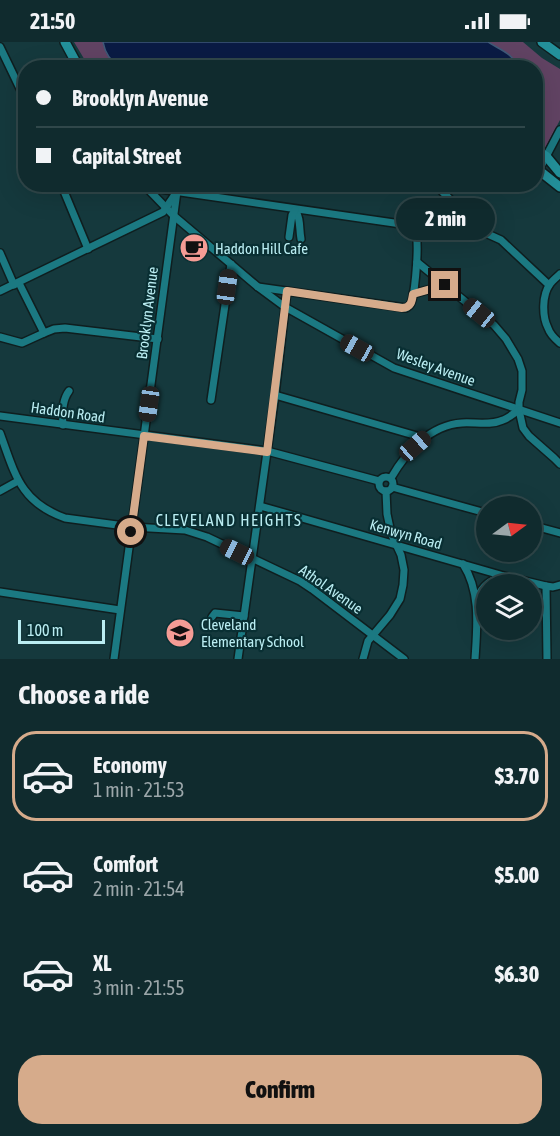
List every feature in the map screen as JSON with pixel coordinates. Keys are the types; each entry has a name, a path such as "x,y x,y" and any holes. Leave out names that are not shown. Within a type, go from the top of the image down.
{"main road":[{"path":"65,42 74,60"},
{"path":"542,42 560,55"},
{"path":"543,154 560,173"},
{"path":"543,174 560,187"}],"street":[{"path":"0,47 18,84"},
{"path":"543,160 560,130"},
{"path":"64,192 87,249"},
{"name":"Wesley Avenue","path":"151,192 174,216 285,308 394,368 560,423"},
{"path":"0,291 162,212 175,192"},
{"name":"Brooklyn Avenue","path":"114,659 177,192"},
{"path":"202,192 296,210 408,225 417,234 417,262 413,294 406,308 258,287"},
{"path":"443,192 481,231 501,240 549,285"},
{"path":"289,237 292,215 296,210"},
{"path":"296,210 300,216 301,239"},
{"path":"0,253 44,333"},
{"path":"417,262 494,325 512,348 522,371 523,382 519,410 525,431 560,464"},
{"path":"212,400 231,264"},
{"path":"560,274 549,285 544,311 548,328 560,343"},
{"path":"413,294 445,285"},
{"path":"238,659 275,395 287,291"},
{"path":"0,337 22,343 54,329 65,328 158,339"},
{"path":"63,425 62,412 65,396 69,391"},
{"path":"275,395 424,438"},
{"path":"363,659 368,641 397,606 402,592 404,570 401,555 391,533 387,513 389,489 393,482 391,478 409,451 424,438 451,425 504,420 519,410"},
{"name":"Haddon Road","path":"0,416 267,452 379,481"},
{"name":"Athol Avenue","path":"0,433 18,481 37,504 56,515 88,522 185,530 207,537 300,581 404,659"},
{"path":"391,478 385,476 381,478 379,487 382,490 389,489 476,511"},
{"path":"0,491 18,481"},
{"name":"Kenwyn Road","path":"260,506 497,574"},
{"path":"542,528 560,533"},
{"path":"464,564 476,595"},
{"name":"Kenwyn Road","path":"542,585 553,587 560,585"},
{"path":"546,586 547,659"},
{"path":"0,592 120,610"},
{"path":"212,617 215,613 244,616"},
{"path":"475,659 476,628"}],"shaded area":[{"path":"74,42 523,42 560,69 560,120 543,150 543,60 85,60"}],"water":[{"path":"103,42 488,42 513,60 111,60"}],"place":[{"name":"Haddon Hill Cafe","path":"194,248"},
{"name":"Cleveland Elementary School","path":"180,633"}],"district":[{"name":"CLEVELAND HEIGHTS","path":"229,520"}],"route":[{"path":"131,532 144,436 267,452 287,291 406,308 413,294 445,285"}]}
